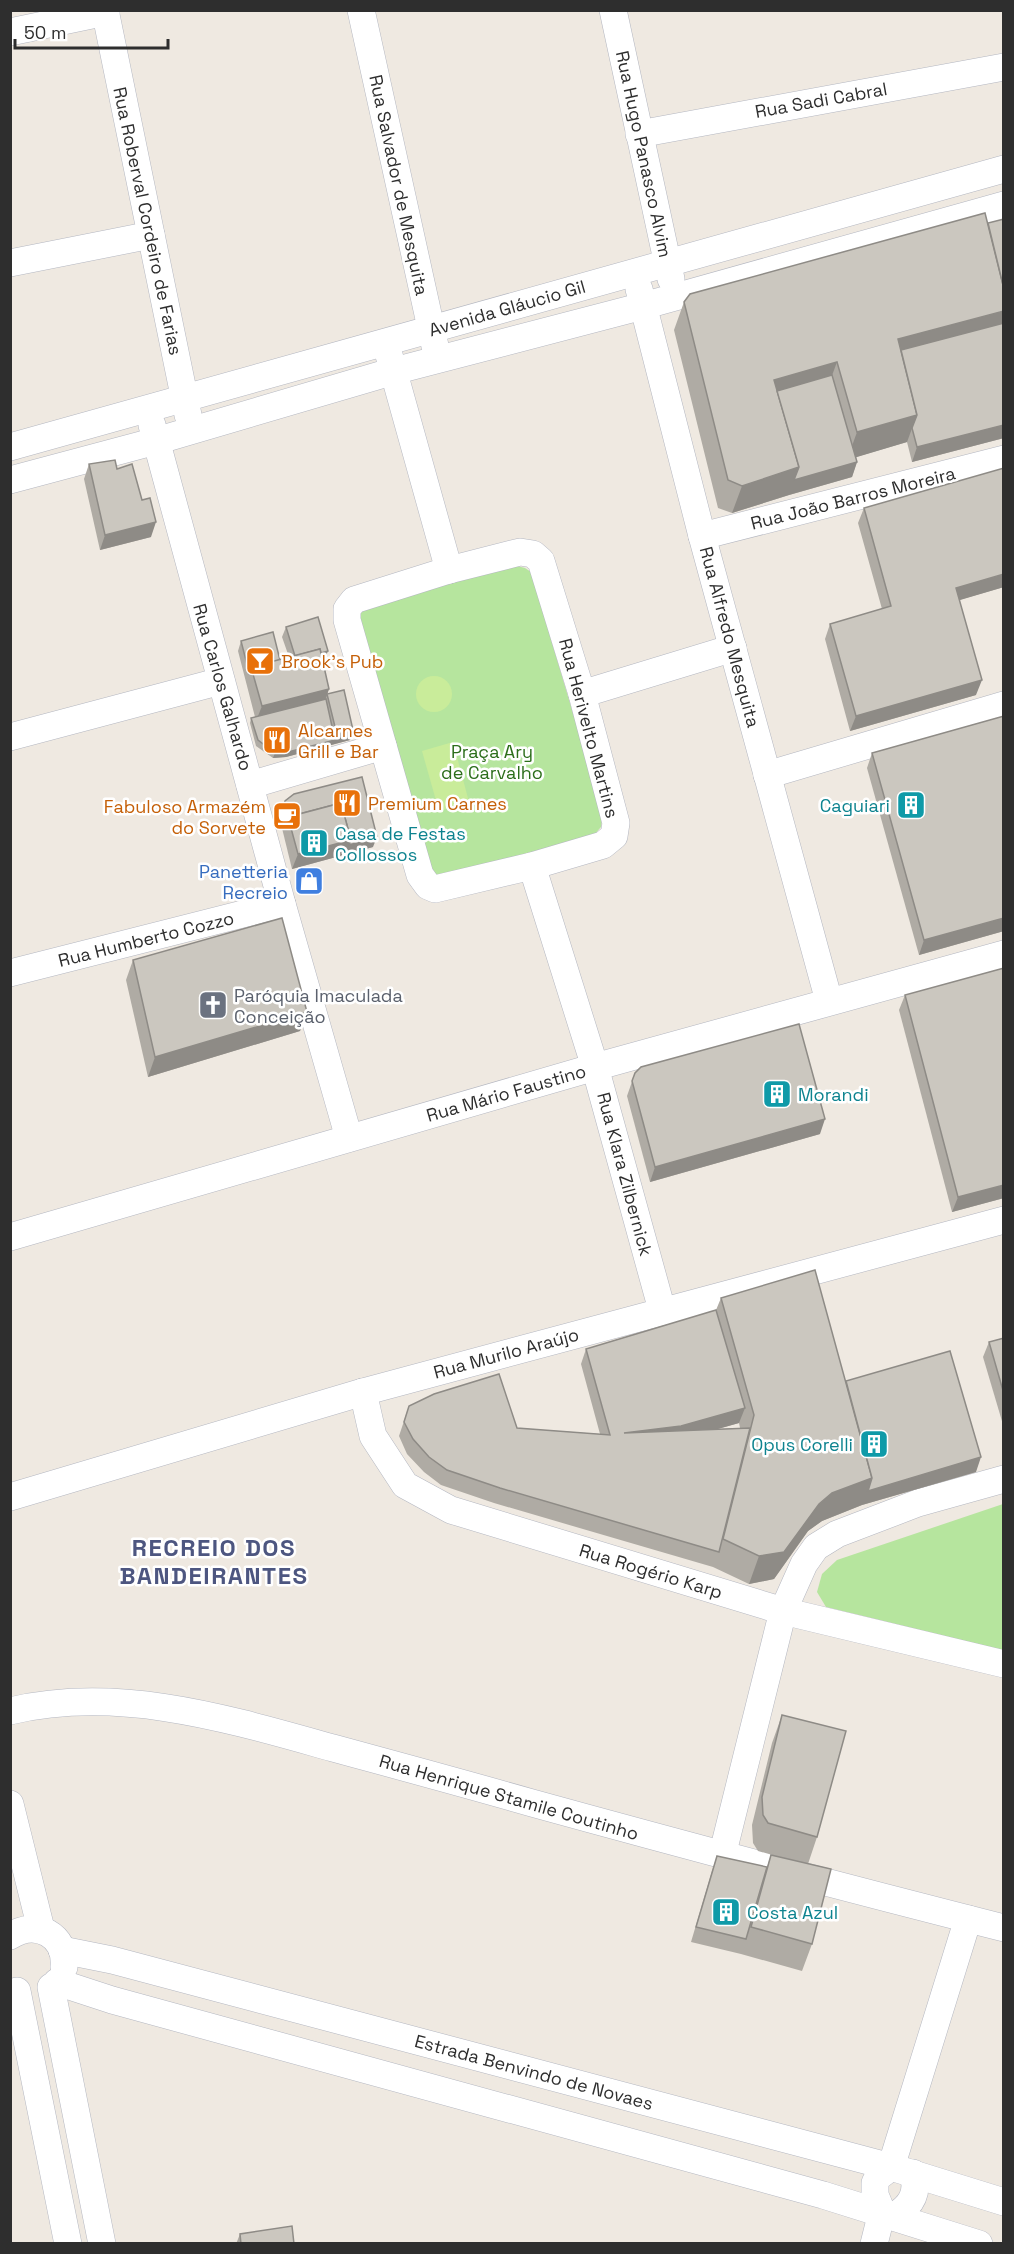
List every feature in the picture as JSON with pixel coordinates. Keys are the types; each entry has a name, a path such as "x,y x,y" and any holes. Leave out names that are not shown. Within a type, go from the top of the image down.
{"street":[{"name":"Rua Salvador de Mesquita","path":"361,10 438,359"},
{"name":"Rua Hugo Panasco Alvim","path":"613,10 675,297"},
{"path":"10,32 106,11"},
{"name":"Rua Roberval Cordeiro de Farias","path":"106,11 192,430"},
{"name":"Rua Sadi Cabral","path":"639,134 1004,67"},
{"name":"Avenida Gláucio Gil","path":"10,447 1004,169"},
{"name":"Avenida Gláucio Gil","path":"10,480 156,441 394,370 643,306 1004,205"},
{"path":"10,262 151,235"},
{"name":"Rua Alfredo Mesquita","path":"635,272 702,536 829,1001"},
{"path":"385,342 448,570"},
{"name":"Rua Carlos Galhardo","path":"148,409 282,904 349,1138"},
{"name":"Rua João Barros Moreira","path":"702,536 1004,459"},
{"name":"Rua Herivelto Martins","path":"520,552 533,554 542,561 582,694 616,823 614,836 603,845 532,866 435,889 428,885 420,875 347,620 347,609 354,600 448,570 520,552"},
{"path":"582,694 733,648"},
{"path":"10,737 221,681"},
{"path":"767,775 1004,705"},
{"path":"250,785 384,746"},
{"name":"Rua Klara Zilbernick","path":"532,866 595,1067 662,1311"},
{"name":"Rua Humberto Cozzo","path":"10,973 282,904"},
{"name":"Rua Mário Faustino","path":"10,1237 595,1067 1004,954"},
{"name":"Rua Murilo Araújo","path":"10,1497 363,1392 1004,1220"},
{"name":"Rua Rogério Karp","path":"363,1392 373,1436 405,1485 451,1510 783,1611 1004,1664"},
{"path":"722,1856 783,1611 804,1564 816,1547 837,1534 918,1503 1004,1479"},
{"name":"Rua Henrique Stamile Coutinho","path":"10,1711 52,1704 130,1702 197,1713 286,1734 722,1856 1004,1928"},
{"path":"10,1804 41,1929"},
{"path":"902,2170 968,1919"},
{"path":"11,1934 26,1929 41,1929 50,1934 62,1950 64,1965 54,1985 41,1993 29,1994 14,1989"},
{"name":"Estrada Benvindo de Novaes","path":"62,1950 123,1963 902,2170 1004,2202"},
{"path":"54,1985 888,2214 979,2244"},
{"path":"54,1985 102,2244"},
{"path":"14,1989 68,2244"},
{"path":"888,2214 875,2194 875,2183 878,2177 902,2170"},
{"path":"874,2244 888,2214 910,2204 916,2187 902,2170"}],"green space":[{"name":"Praça Ary de Carvalho","path":"513,565 531,572 603,814 601,827 594,835 449,877 435,875 427,868 359,627 360,613 367,605"},
{"path":"434,676 447,681 452,694 447,707 434,712 421,707 416,694 421,681"},
{"path":"453,742 469,802 439,811 422,751"},
{"path":"1003,1504 1003,1650 826,1607 817,1592 822,1574 837,1560"}],"building":[{"path":"985,213 1004,289 1004,311 898,339 917,415 857,432 837,362 774,380 799,467 742,486 728,480 684,302 690,294"},
{"path":"1004,219 1004,289 988,223"},
{"path":"1004,323 1004,425 917,447 912,428 917,415 901,350"},
{"path":"832,375 857,462 794,480 799,467 777,391"},
{"path":"115,460 117,469 132,464 142,500 150,498 156,522 105,535 89,464"},
{"path":"1004,468 1004,574 956,588 982,680 856,716 830,624 891,606 864,508"},
{"path":"318,617 328,651 321,653 320,649 295,656 286,627"},
{"path":"273,632 280,660 251,667 249,672 241,641"},
{"path":"320,649 329,689 262,706 251,667"},
{"path":"344,690 353,730 337,735 327,694"},
{"path":"326,699 335,740 275,753 258,740 251,718"},
{"path":"1004,716 1004,918 924,940 872,753"},
{"path":"362,777 377,837 349,845 351,840 341,803 288,817 286,822 283,810 285,801 294,794"},
{"path":"341,803 351,840 298,854 288,817"},
{"name":"Paróquia Imaculada Conceição","path":"282,918 307,1012 155,1057 133,960"},
{"path":"1004,968 1004,1185 958,1197 905,995"},
{"path":"799,1024 825,1119 655,1167 632,1081 635,1073 641,1067"},
{"path":"815,1270 872,1478 832,1493 819,1504 784,1552 759,1556 723,1539 754,1415 721,1298"},
{"path":"716,1310 745,1408 681,1426 624,1433 750,1428 719,1552 500,1488 447,1470 429,1457 413,1439 404,1422 409,1406 434,1394 499,1374 517,1428 610,1435 586,1349"},
{"path":"1004,1338 1004,1394 989,1342"},
{"path":"950,1351 981,1457 868,1491 872,1478 846,1381"},
{"path":"782,1715 846,1731 817,1837 768,1823 763,1815 762,1797"},
{"path":"771,1855 831,1869 812,1944 751,1927"},
{"name":"Costa Azul","path":"717,1856 767,1867 746,1939 696,1927"},
{"path":"292,2226 294,2244 241,2244 240,2234"}],"place":[{"name":"Brook's Pub","path":"260,661"},
{"name":"Alcarnes Grill e Bar","path":"277,740"},
{"name":"Premium Carnes","path":"347,803"},
{"name":"Caguiari","path":"911,805"},
{"name":"Fabuloso Armazém do Sorvete","path":"287,816"},
{"name":"Casa de Festas Collossos","path":"314,843"},
{"name":"Panetteria Recreio","path":"309,881"},
{"name":"Paróquia Imaculada Conceição","path":"213,1005"},
{"name":"Morandi","path":"777,1094"},
{"name":"Opus Corelli","path":"874,1444"},
{"name":"Costa Azul","path":"726,1912"}],"district":[{"name":"RECREIO DOS BANDEIRANTES","path":"214,1561"}]}
